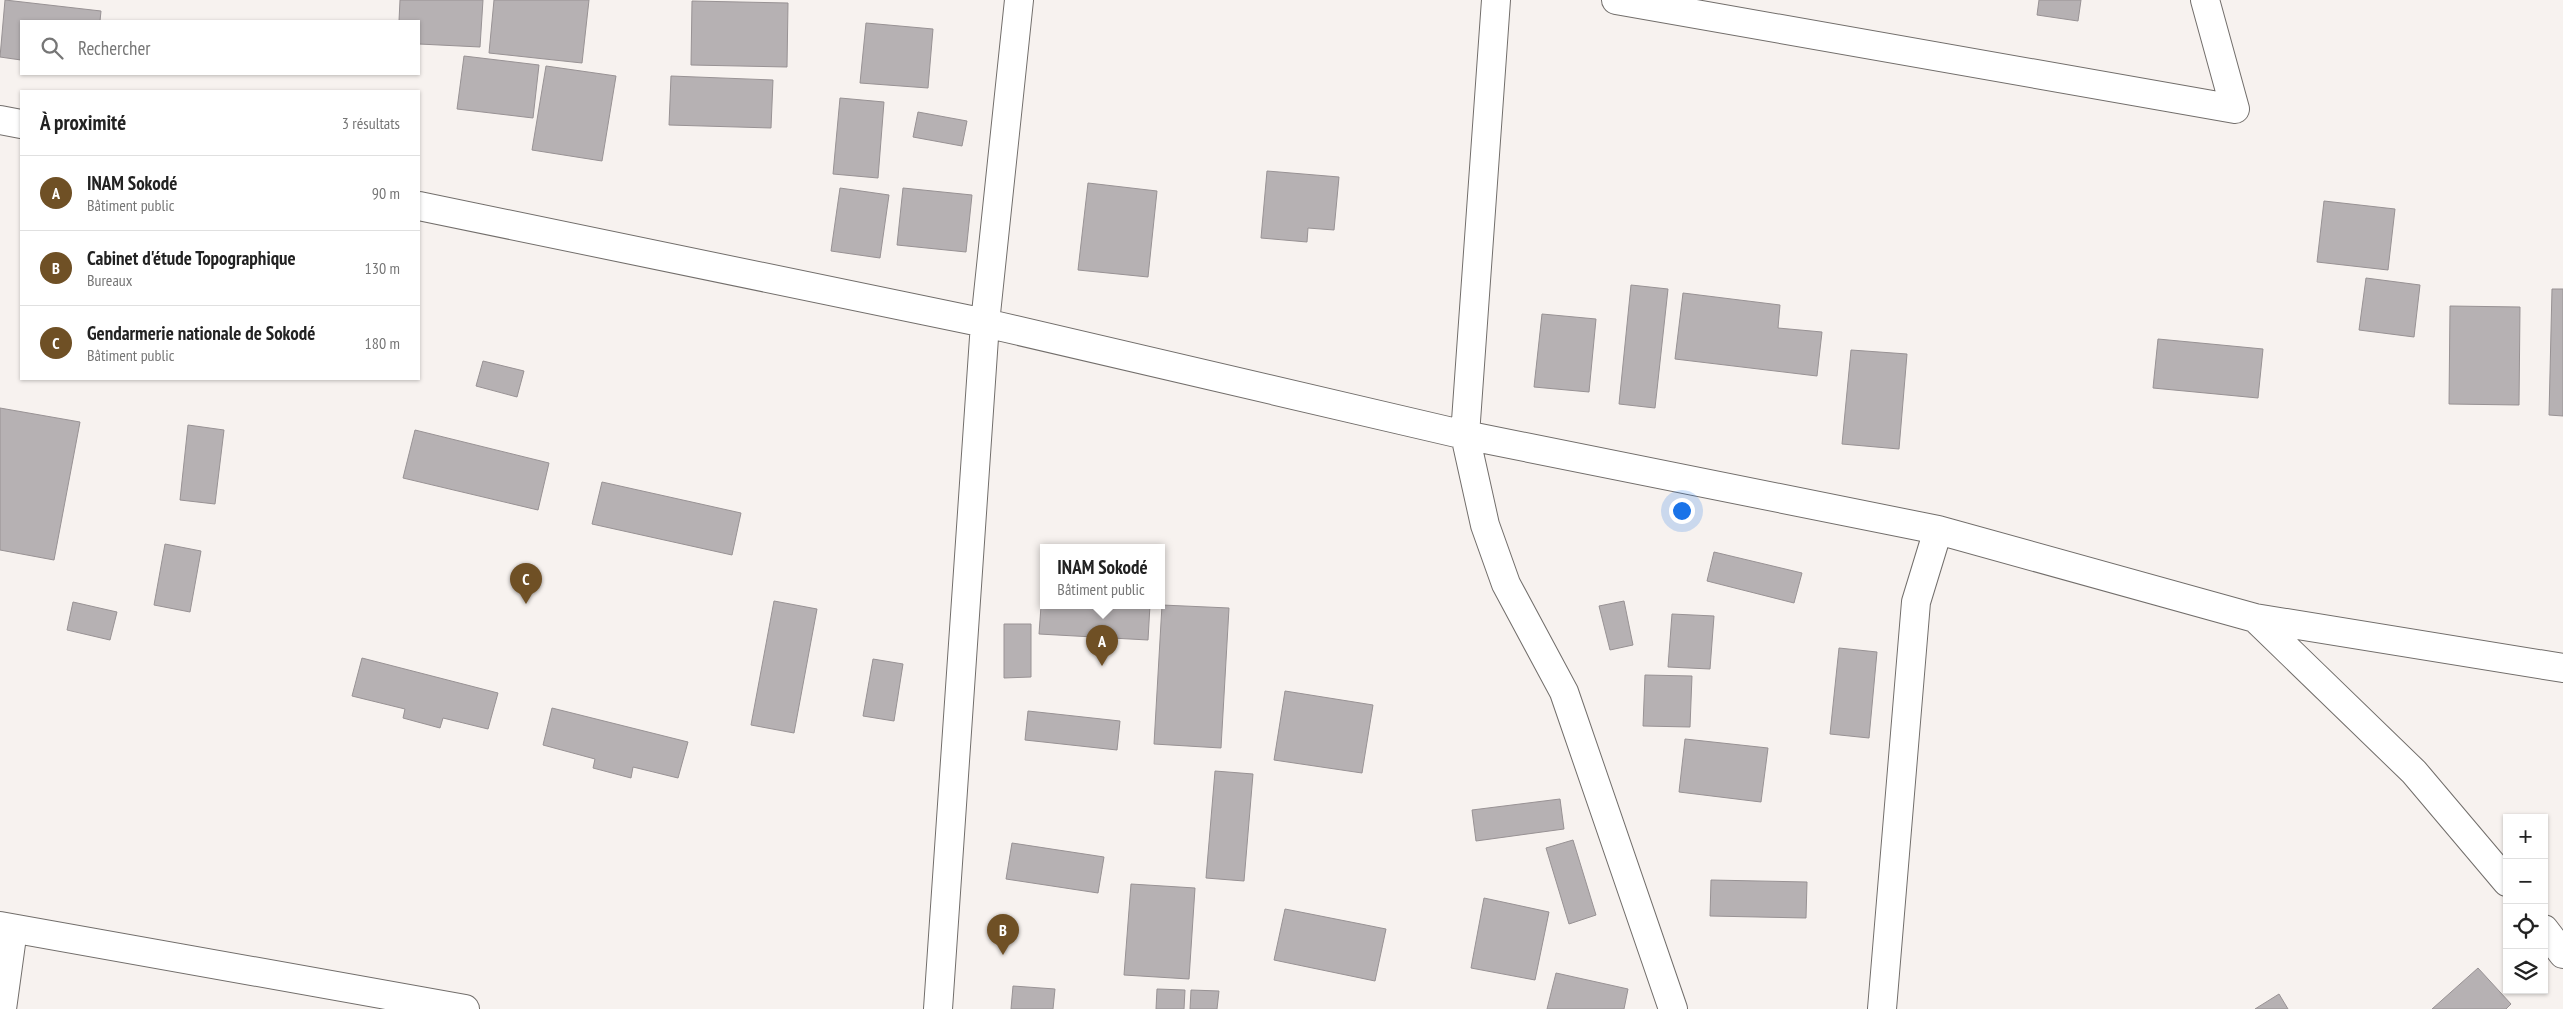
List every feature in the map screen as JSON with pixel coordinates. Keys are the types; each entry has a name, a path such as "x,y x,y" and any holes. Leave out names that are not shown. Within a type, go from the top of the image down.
{"street":[{"path":"938,1009 985,324 1020,0"},
{"path":"1496,0 1465,435 1485,525 1506,584 1564,692 1673,1009"},
{"path":"1616,0 2235,109 2205,0"},
{"path":"0,120 20,124"},
{"path":"420,206 985,324 1465,435 1938,530 2255,618 2563,668"},
{"path":"1882,1009 1916,602 1938,530"},
{"path":"2255,618 2414,772 2503,877"},
{"path":"2,1009 7,928 465,1009"},
{"path":"2548,934 2563,954"}],"building":[{"path":"5,0 101,11 100,20 20,20 20,60 0,57"},
{"path":"400,0 483,0 480,47 420,44 420,20 399,20"},
{"path":"494,0 589,0 582,63 489,53"},
{"path":"2039,0 2081,0 2078,21 2037,15"},
{"path":"692,1 788,3 787,67 691,65"},
{"path":"866,23 933,29 928,88 860,83"},
{"path":"464,56 539,65 533,118 457,109"},
{"path":"546,66 616,76 602,161 532,150"},
{"path":"671,76 773,80 771,128 669,125"},
{"path":"840,98 884,102 878,178 833,174"},
{"path":"918,112 967,121 962,146 913,137"},
{"path":"1267,171 1339,177 1334,230 1308,228 1307,242 1261,238"},
{"path":"1088,183 1157,191 1148,277 1078,270"},
{"path":"840,188 889,195 880,258 831,251"},
{"path":"903,188 972,195 966,252 897,245"},
{"path":"2324,201 2395,209 2388,270 2317,262"},
{"path":"2366,278 2420,285 2414,337 2359,330"},
{"path":"1631,285 1668,289 1655,408 1619,404"},
{"path":"2552,289 2563,289 2563,416 2549,415"},
{"path":"1683,293 1780,305 1778,328 1822,332 1817,376 1675,359"},
{"path":"2450,306 2520,307 2519,405 2449,404"},
{"path":"1542,314 1596,319 1589,392 1534,387"},
{"path":"2158,339 2263,349 2258,398 2153,388"},
{"path":"1851,350 1907,354 1899,449 1842,444"},
{"path":"483,361 524,371 517,397 476,386"},
{"path":"0,408 80,422 54,560 0,550"},
{"path":"188,425 224,430 215,504 180,500"},
{"path":"415,430 549,463 538,510 403,478"},
{"path":"602,482 741,513 732,555 592,524"},
{"path":"165,544 201,551 190,612 154,605"},
{"path":"1714,552 1802,573 1794,603 1707,581"},
{"path":"774,601 817,609 794,733 751,725"},
{"path":"1624,601 1633,645 1610,650 1599,606"},
{"path":"73,602 117,612 110,640 67,630"},
{"path":"1165,605 1229,608 1221,748 1154,744 1162,609 1165,609"},
{"path":"1041,609 1150,609 1148,640 1039,634"},
{"path":"1672,614 1714,616 1710,669 1668,667"},
{"path":"1004,624 1031,624 1031,677 1004,678"},
{"path":"1839,648 1877,652 1869,738 1830,734"},
{"path":"362,658 498,693 488,729 443,718 440,728 403,718 405,709 352,696"},
{"path":"873,659 903,664 894,721 863,716"},
{"path":"1645,675 1692,676 1690,727 1643,726"},
{"path":"1285,691 1373,705 1362,773 1274,760"},
{"path":"552,708 688,742 678,778 633,767 631,778 593,768 595,759 543,745"},
{"path":"1028,711 1120,721 1117,750 1025,740"},
{"path":"1685,739 1768,748 1761,802 1679,792"},
{"path":"1215,771 1253,774 1244,881 1206,878"},
{"path":"1560,799 1564,829 1476,841 1472,810"},
{"path":"1573,840 1596,915 1569,924 1546,848"},
{"path":"1012,843 1104,857 1098,893 1006,879"},
{"path":"1711,880 1807,882 1806,918 1710,916"},
{"path":"1131,884 1195,888 1189,979 1124,975"},
{"path":"1484,898 1549,912 1535,980 1471,968"},
{"path":"1285,909 1386,929 1375,981 1274,960"},
{"path":"2478,968 2511,1004 2506,1009 2432,1009"},
{"path":"1556,973 1628,989 1624,1009 1547,1009"},
{"path":"1013,986 1055,989 1053,1009 1011,1009"},
{"path":"1157,989 1185,990 1184,1009 1156,1009"},
{"path":"1191,990 1219,991 1217,1009 1190,1009"},
{"path":"2279,994 2288,1009 2255,1009"}],"place":[{"name":"Gendarmerie nationale de Sokodé","path":"526,604"},
{"name":"INAM Sokodé","path":"1102,666"},
{"name":"Cabinet d'étude Topographique","path":"1003,955"}]}
